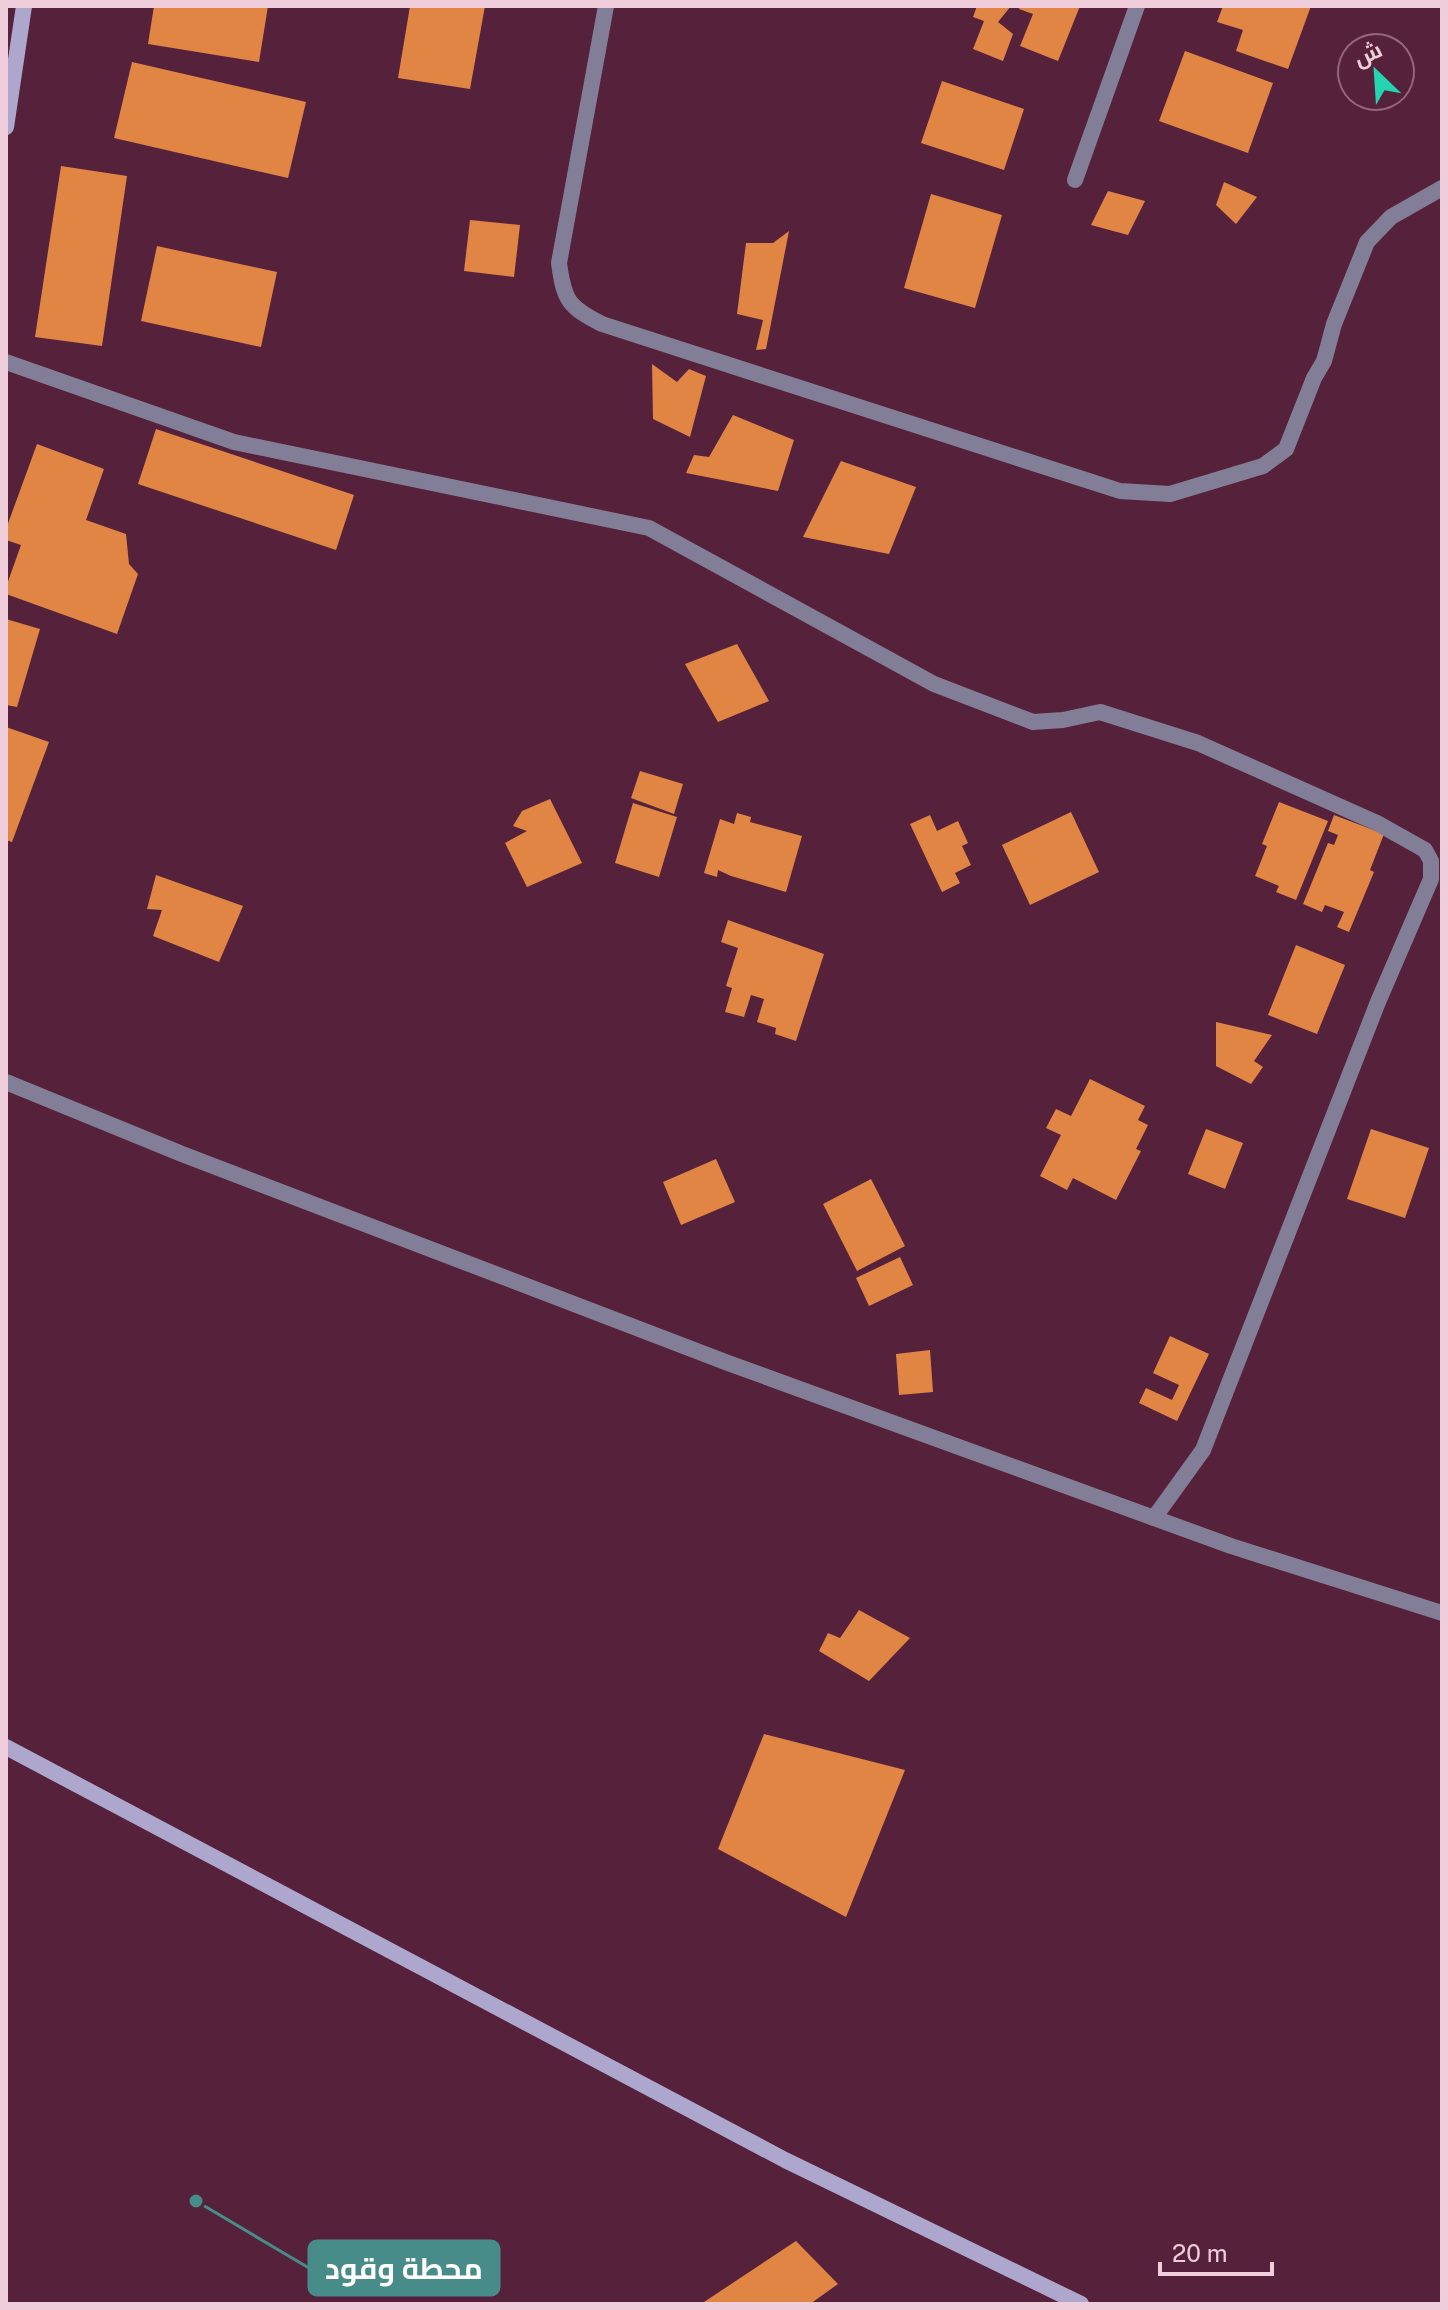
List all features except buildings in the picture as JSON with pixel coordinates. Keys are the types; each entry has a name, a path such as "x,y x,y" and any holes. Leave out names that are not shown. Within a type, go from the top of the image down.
{"main road":[{"path":"6,127 24,6"},
{"path":"6,1747 785,2160 1081,2304"}],"street":[{"path":"606,6 559,263 563,291 579,312 602,324 1120,491 1170,494 1263,466 1286,449 1314,378 1324,361 1334,324 1367,242 1391,217 1442,188"},
{"path":"1075,180 1137,6"},
{"path":"6,362 234,442 649,528 934,684 1033,722 1063,720 1100,712 1198,743 1377,823 1425,850 1431,861 1431,879 1378,1002 1203,1450 1154,1518"},
{"path":"6,1082 182,1154 714,1358 1231,1546 1442,1613"}],"place":[{"name":"محطة وقود","path":"196,2201"}]}
